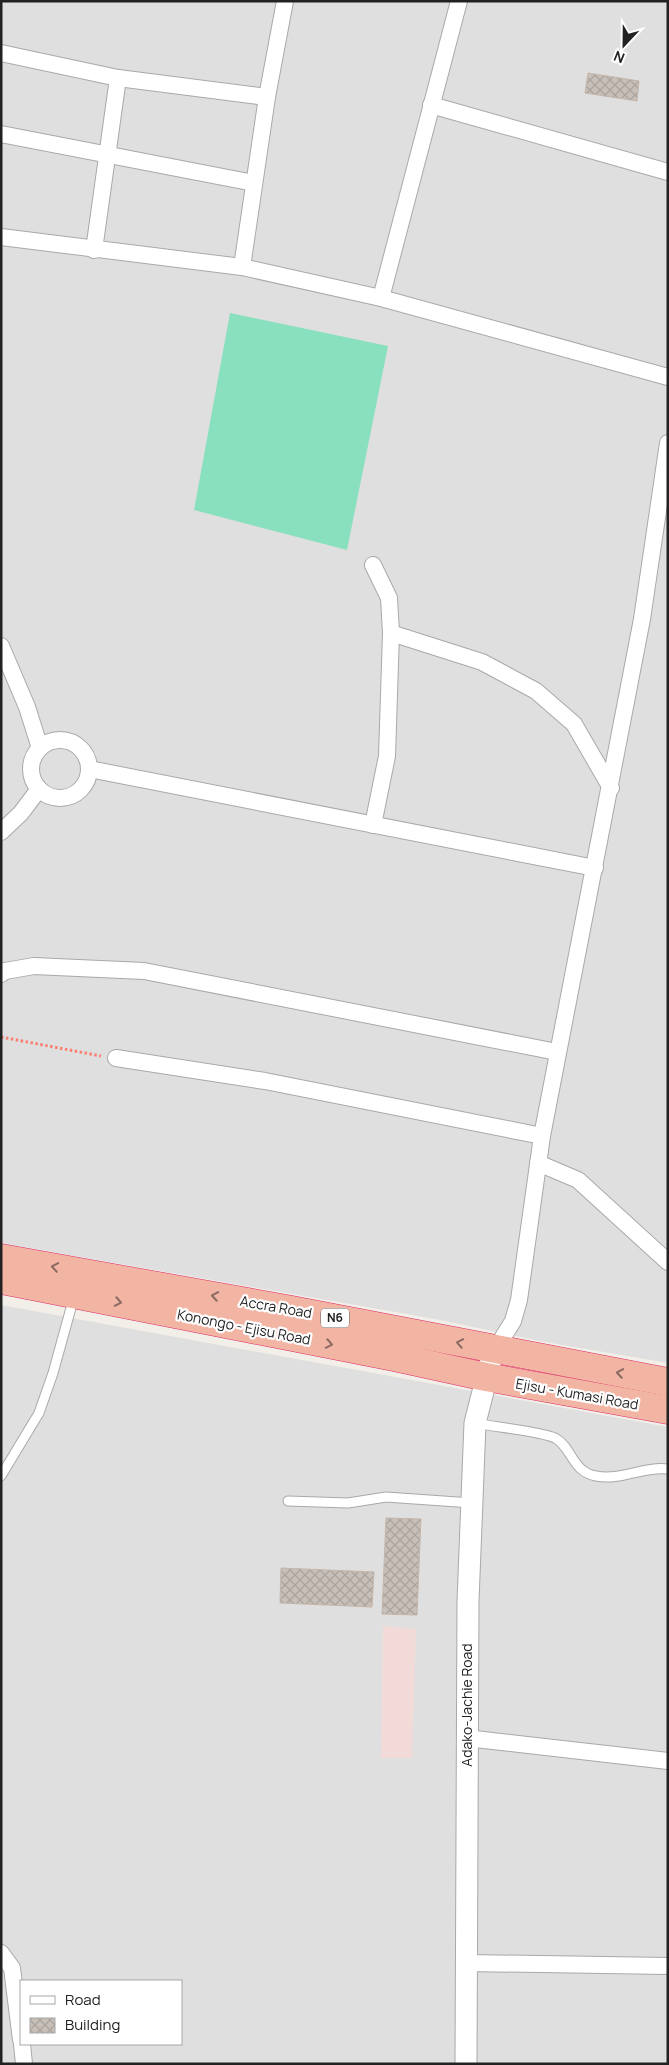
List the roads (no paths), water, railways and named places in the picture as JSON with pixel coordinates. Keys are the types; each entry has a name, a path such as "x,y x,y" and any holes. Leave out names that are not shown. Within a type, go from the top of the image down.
{"highway":[{"name":"Accra Road","path":"1,1258 292,1310 668,1382"},
{"name":"Konongo - Ejisu Road","path":"1,1280 394,1356 486,1377"},
{"name":"Ejisu - Kumasi Road","path":"486,1377 668,1410"}],"street":[{"path":"242,267 267,97 285,1"},
{"path":"381,298 459,1"},
{"path":"1,53 118,78 267,97"},
{"path":"94,250 118,78"},
{"path":"431,105 668,172"},
{"path":"1,134 254,182"},
{"path":"1,237 242,267 381,298 668,377"},
{"path":"495,1350 513,1321 519,1300 542,1136 557,1052 611,788 642,619 668,443"},
{"path":"373,565 389,598 391,633 387,756 373,825"},
{"path":"391,633 482,662 536,691 574,724 611,788"},
{"path":"1,646 28,707 40,748"},
{"path":"55,741 72,742 84,753 89,769 87,780 80,789 71,796 60,797 49,795 39,789 33,779 31,768 34,757 40,748 55,741"},
{"path":"89,769 595,868"},
{"path":"1,832 21,813 39,789"},
{"path":"1,974 4,971 34,966 144,971 557,1052"},
{"path":"116,1058 264,1081 542,1136"},
{"path":"538,1164 578,1180 668,1262"},
{"name":"Adako-Jachie Road","path":"466,2064 466,1738 468,1601 475,1424 486,1377 495,1350"},
{"path":"466,1738 668,1761"},
{"path":"1,1954 12,1968 20,2032"},
{"path":"467,1963 668,1966"},
{"path":"22,2045 24,2064"}],"lane":[{"path":"1,1476 38,1413 53,1373 75,1294"},
{"path":"475,1424 555,1438 565,1448 575,1465 595,1476 619,1477 641,1469 668,1469"},
{"path":"288,1501 348,1503 386,1498 472,1503"}]}
